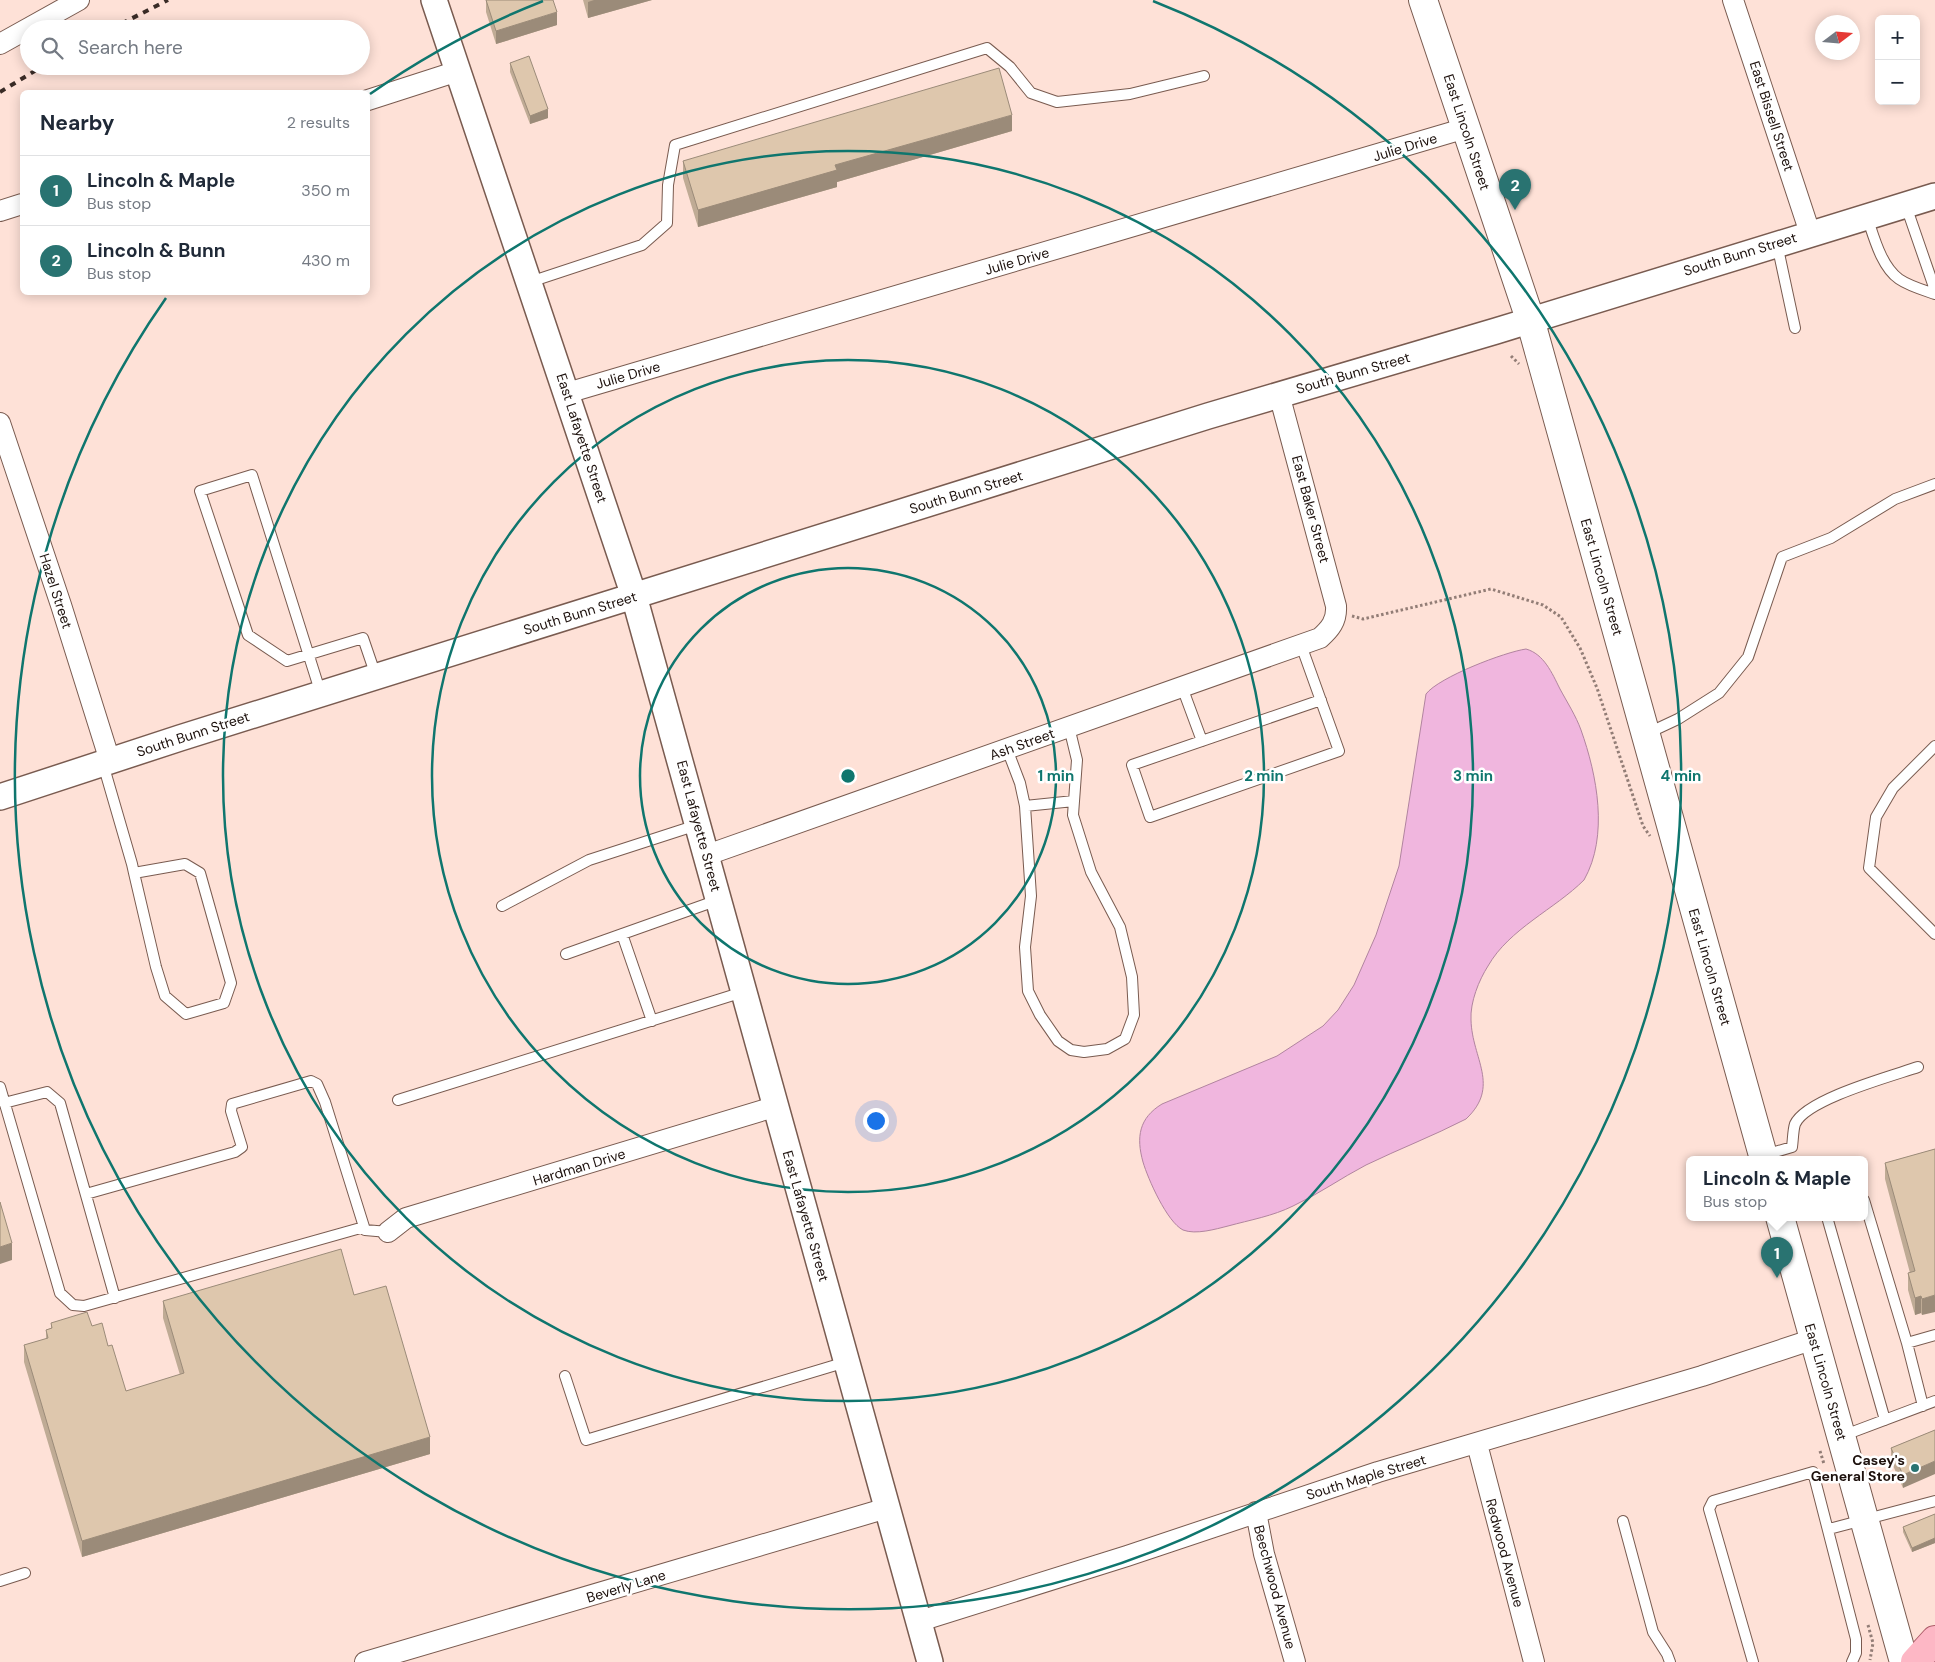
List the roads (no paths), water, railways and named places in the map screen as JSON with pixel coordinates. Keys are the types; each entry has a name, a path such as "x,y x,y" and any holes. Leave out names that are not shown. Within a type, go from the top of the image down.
{"main road":[{"name":"East Lincoln Street","path":"1423,0 1530,319 1762,1156"},
{"name":"East Lincoln Street","path":"1781,1221 1814,1339 1829,1439 1864,1520 1904,1662"},
{"path":"1915,1662 1935,1640"}],"street":[{"path":"43,20 79,0"},
{"name":"East Lafayette Street","path":"434,0 634,596 707,855 774,1107 930,1662"},
{"name":"East Bissell Street","path":"1733,0 1810,232"},
{"path":"0,44 20,33"},
{"path":"370,99 458,71"},
{"name":"Julie Drive","path":"567,393 1466,128"},
{"name":"South Bunn Street","path":"0,797 321,694 1280,394 1810,232 1935,196"},
{"path":"0,211 20,205"},
{"name":"East Baker Street","path":"1280,394 1331,586 1335,619"},
{"name":"Hazel Street","path":"0,422 61,605 106,762"},
{"name":"Ash Street","path":"707,855 1320,638 1335,619"},
{"name":"Hardman Drive","path":"388,1232 406,1218 774,1107"},
{"name":"South Maple Street","path":"920,1621 1127,1556 1378,1472 1477,1444 1814,1339"},
{"name":"Redwood Avenue","path":"1477,1444 1534,1662"},
{"name":"Beverly Lane","path":"365,1662 887,1508"},
{"name":"Beechwood Avenue","path":"1256,1512 1264,1554 1295,1662"}],"lane":[{"path":"530,282 642,245 667,223 668,185 674,145 977,51 987,48 1010,67 1031,94 1058,102 1130,94 1204,76"},
{"path":"1906,205 1935,290"},
{"path":"1866,216 1885,263 1893,274 1900,280 1935,294"},
{"path":"1777,243 1795,328"},
{"path":"321,694 309,655 252,475 200,491 248,635 287,661 309,655 364,638 376,677"},
{"path":"1646,734 1678,719 1719,693 1748,657 1782,557 1831,538 1896,499 1935,484"},
{"path":"1301,645 1321,700 1339,751 1150,816 1132,765 1321,700"},
{"path":"1182,687 1202,741"},
{"path":"1007,749 1020,783 1025,806 1031,896 1024,947 1028,991 1040,1015 1058,1041 1071,1050 1084,1052 1107,1049 1125,1039 1134,1014 1132,977 1127,949 1120,927 1092,872 1073,815 1077,760 1069,727"},
{"path":"1935,746 1893,788 1876,817 1869,868 1935,934"},
{"path":"106,762 156,968 166,996 186,1014 224,1003 231,983 200,873 185,864 134,872"},
{"path":"1025,806 1074,802"},
{"path":"502,906 589,860 698,825"},
{"path":"566,954 719,899"},
{"path":"622,934 652,1020"},
{"path":"398,1100 743,992"},
{"path":"1768,1156 1792,1147 1796,1123 1812,1107 1848,1090 1918,1067"},
{"path":"86,1194 235,1152 242,1146 231,1111 232,1104 311,1081 317,1084 325,1102 365,1230 388,1232"},
{"path":"0,1087 60,1293 73,1305 84,1306 115,1298 364,1227"},
{"path":"4,1103 47,1092 60,1103 115,1298"},
{"path":"1868,1213 1907,1343 1923,1406"},
{"path":"1828,1221 1885,1420"},
{"path":"1907,1343 1935,1335"},
{"path":"565,1376 586,1440 846,1362"},
{"path":"1829,1439 1935,1401"},
{"path":"1753,1662 1709,1508 1713,1501 1813,1472 1856,1639 1856,1653 1852,1662"},
{"path":"1829,1529 1935,1501"},
{"path":"1623,1521 1653,1632 1670,1662"},
{"path":"0,1581 25,1574"}],"railway":[{"path":"129,20 168,0"},
{"path":"0,92 28,75"}],"place":[{"name":"Lincoln & Bunn","path":"1515,210"},
{"name":"Lincoln & Maple","path":"1777,1278"},
{"name":"Casey's General Store","path":"1915,1468"}]}
